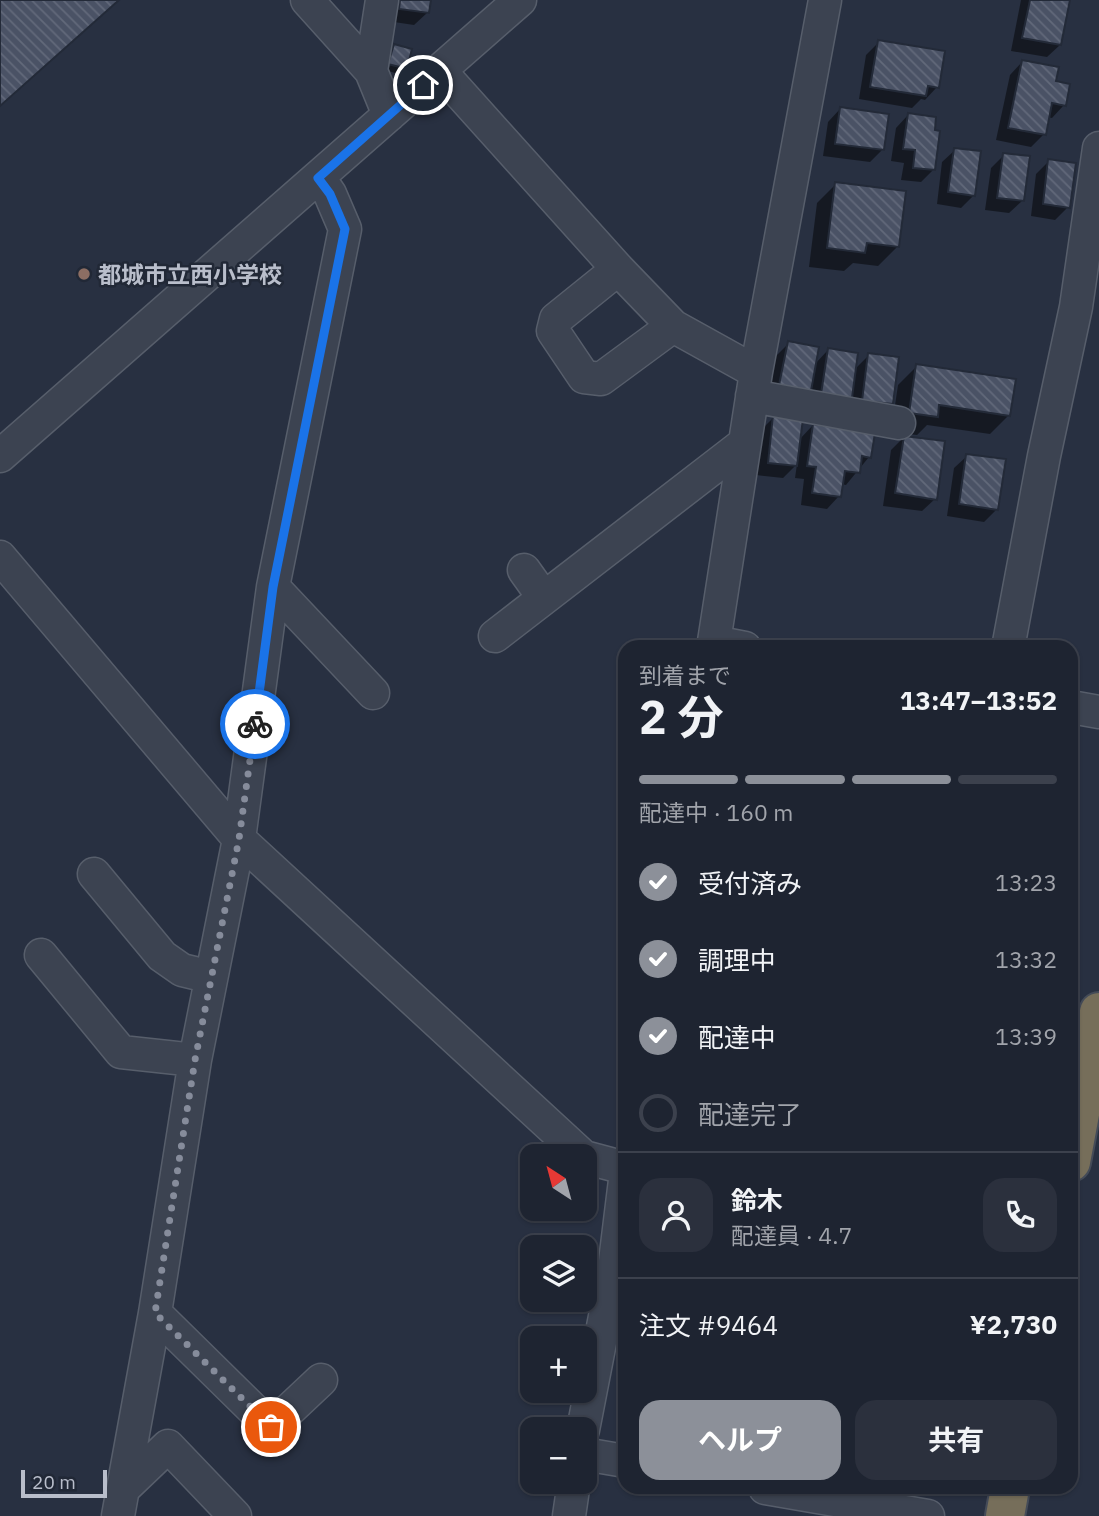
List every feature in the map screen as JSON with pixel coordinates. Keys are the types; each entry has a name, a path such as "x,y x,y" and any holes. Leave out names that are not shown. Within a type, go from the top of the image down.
{"highway":[{"path":"1078,1124 1099,1012"},
{"path":"1005,1516 1009,1494"}],"street":[{"path":"307,0 371,71 389,115"},
{"path":"371,71 382,0"},
{"path":"0,456 520,0"},
{"path":"714,640 754,384 825,0"},
{"path":"440,71 618,269 673,326 754,384 899,423"},
{"path":"1010,640 1044,456 1076,307 1099,148"},
{"path":"120,1503 155,1313 195,1060 239,839 273,587 345,229 330,194 318,178"},
{"path":"618,269 556,319 553,331 584,377 601,379 673,326"},
{"path":"495,636 745,443"},
{"path":"0,557 239,839 584,1157 618,1166"},
{"path":"524,570 544,598"},
{"path":"273,587 373,693"},
{"path":"1078,708 1099,712"},
{"path":"94,874 162,956 182,970 211,978"},
{"path":"41,955 121,1052 195,1060"},
{"path":"586,1417 618,1237"},
{"path":"155,1313 271,1427 321,1380"},
{"path":"120,1503 168,1446 235,1516"},
{"path":"597,1456 618,1460"},
{"path":"569,1516 572,1494"},
{"path":"801,1494 928,1516"}],"building":[{"path":"0,0 119,0 0,106"},
{"path":"400,0 431,0 429,13 399,9"},
{"path":"1030,0 1070,0 1061,45 1022,38"},
{"path":"878,40 945,51 939,88 928,86 926,96 870,87"},
{"path":"394,44 412,49 407,69 388,64"},
{"path":"1022,60 1059,67 1056,81 1070,84 1066,106 1052,103 1046,135 1008,128"},
{"path":"840,107 889,114 884,150 835,144"},
{"path":"908,113 936,117 935,130 940,131 935,170 913,168 915,150 903,149"},
{"path":"954,148 981,151 975,196 948,192"},
{"path":"1003,153 1030,156 1024,201 997,198"},
{"path":"1048,159 1076,163 1070,208 1043,204"},
{"path":"835,182 906,191 899,247 867,243 865,253 827,248"},
{"path":"788,341 819,347 811,391 779,385"},
{"path":"828,348 858,353 852,398 821,394"},
{"path":"868,353 899,357 893,404 862,401"},
{"path":"916,364 1016,379 1010,416 939,405 938,417 909,413"},
{"path":"773,415 803,419 797,466 768,463"},
{"path":"813,424 875,433 871,458 862,456 860,473 845,471 841,497 812,493 816,467 807,466"},
{"path":"904,436 945,441 937,500 895,493"},
{"path":"966,454 1006,459 998,510 959,504"}],"way so far":[{"path":"255,724 239,839 195,1060 155,1313 271,1427"}],"place":[{"name":"都城市立西小学校","path":"84,274"}],"route":[{"path":"255,724 273,587 345,229 330,194 318,178 423,85"}]}
